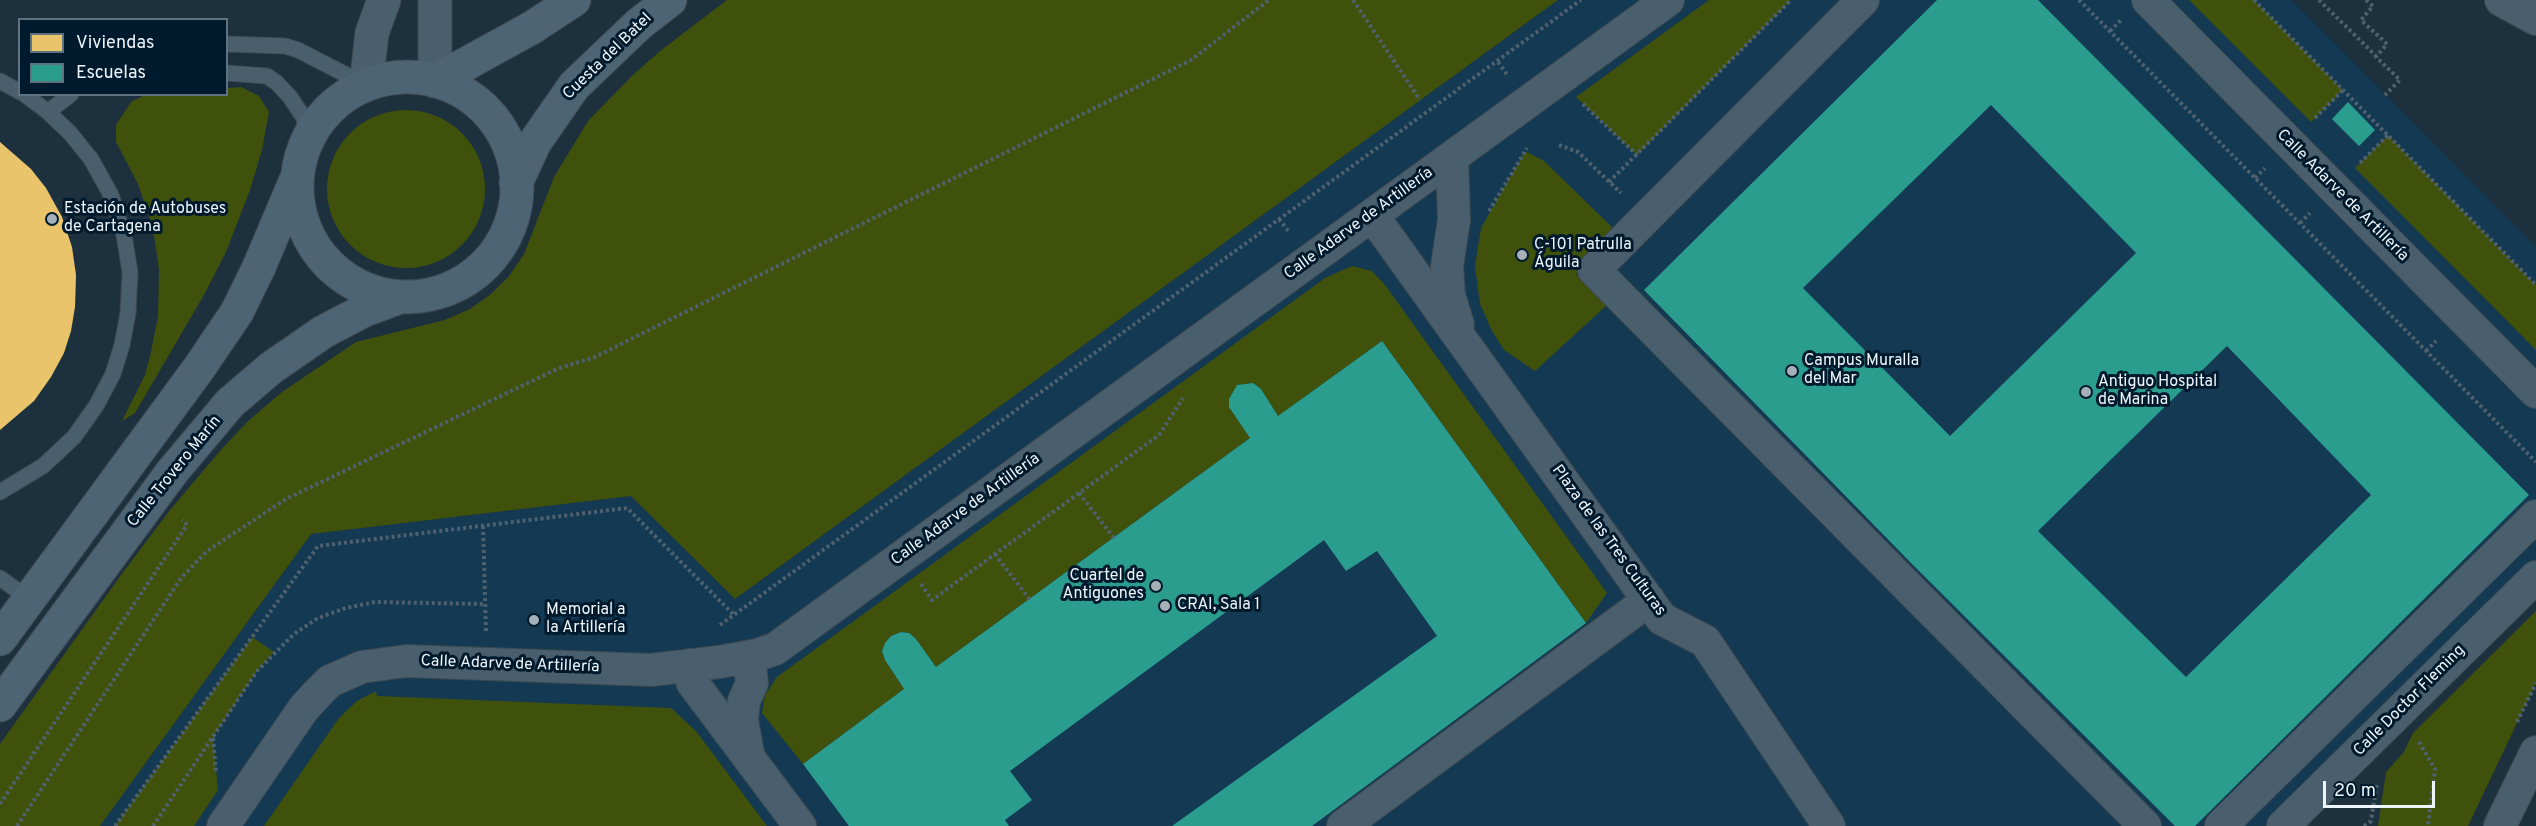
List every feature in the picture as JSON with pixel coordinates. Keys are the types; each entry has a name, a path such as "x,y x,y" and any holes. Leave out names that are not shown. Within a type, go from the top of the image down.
{"main road":[{"path":"435,81 513,39 574,0"},
{"name":"Cuesta del Batel","path":"516,183 539,135 574,86 632,31 670,0"},
{"path":"0,639 199,368 237,312 259,267 297,177 306,143 316,125 332,107 350,93 366,85 401,78 435,81 466,95 492,118 509,148 516,183 511,221 503,240 484,265 459,284 440,292 420,297 400,297 362,288 330,266 308,234 297,197 297,177"},
{"name":"Calle Trovero Marín","path":"0,705 172,472 230,403 256,380 313,338 341,321 400,297"}],"street":[{"path":"366,85 372,33 384,0"},
{"path":"435,0 435,81"},
{"name":"Calle Adarve de Artillería","path":"223,826 310,701 330,681 362,666 406,661 651,670 749,657 775,649 1668,0"},
{"path":"1863,0 1594,270 2145,826"},
{"name":"Calle Adarve de Artillería","path":"2148,0 2536,392"},
{"path":"2501,0 2536,19"},
{"path":"1452,157 1454,220 1447,266 1449,295 1459,329 1478,363"},
{"path":"1372,215 1478,363"},
{"name":"Plaza de las Tres Culturas","path":"1478,363 1662,619 1705,641 1829,826"},
{"path":"2221,826 2536,516"},
{"name":"Calle Doctor Fleming","path":"2283,826 2536,577"},
{"path":"1342,826 1649,600"},
{"path":"749,657 752,683 744,701 742,730 747,750 758,769"},
{"path":"690,665 692,682 800,826"},
{"path":"2500,826 2536,752"}],"lane":[{"path":"228,44 285,46 298,50 366,85"},
{"path":"228,73 267,76 277,83 304,118 306,143"},
{"path":"0,81 18,91"},
{"path":"0,492 43,466 74,436 91,413 113,374 122,345 128,313 129,272 124,235 111,195 91,159 70,133 27,96"},
{"path":"48,112 70,96"},
{"path":"0,578 29,599"}],"path":[{"path":"17,826 181,578 207,551 286,499 557,369 595,357 1191,60 1269,0"},
{"path":"1353,0 1420,100"},
{"path":"714,629 1581,0"},
{"path":"1609,182 1791,0"},
{"path":"2079,0 2536,462"},
{"path":"2254,0 2536,285"},
{"path":"2319,0 2400,80 2385,95"},
{"path":"2367,0 2373,6 2361,20 2387,44 2376,57"},
{"path":"1486,219 1543,123 1498,62"},
{"path":"1576,97 1637,155"},
{"path":"1558,145 1578,152 1646,218"},
{"path":"915,577 932,600 1159,435 1184,397"},
{"path":"1079,493 1114,538"},
{"path":"115,826 318,546 627,508 734,615"},
{"path":"0,804 188,525 179,517"},
{"path":"483,526 486,631"},
{"path":"995,554 1030,600"},
{"path":"2413,733 2435,769 2428,826"}],"shaded area":[{"name":"Campus Muralla del Mar","path":"1558,0 2292,0 2536,247 2536,577 2283,826 100,826 311,534 631,496 735,599"}],"green space":[{"path":"727,0 1558,0 735,599 631,496 311,534 100,826 0,826 0,744 121,575 170,510 220,451 247,422 282,392 356,342 445,320 470,309 491,294 509,276 524,254 554,177 588,121 660,51"},
{"path":"1709,0 1791,0 1637,155 1576,97"},
{"path":"2189,0 2254,0 2343,90 2311,122"},
{"path":"241,87 259,96 269,112 262,150 250,190 226,252 204,295 135,413 122,421 145,375 151,352 158,316 159,270 153,228 138,184 116,142 116,125 131,102 143,96 228,96 228,88"},
{"path":"406,110 422,111 436,116 450,123 462,133 472,145 479,159 484,173 484,205 479,219 472,233 462,245 450,255 436,262 422,267 406,268 390,267 376,262 362,255 350,245 340,233 333,219 328,205 327,189 328,173 333,159 340,145 350,133 362,123 376,116 390,111"},
{"path":"2388,135 2536,285 2536,350 2355,168"},
{"path":"1525,151 1544,161 1617,232 1576,274 1607,305 1535,371 1504,350 1492,331 1480,304 1475,266 1481,228"},
{"path":"1352,266 1372,271 1385,285 1607,593 1586,623 1382,341 1278,416 1261,389 1253,383 1237,385 1229,399 1229,407 1250,438 936,667 909,633 901,632 891,636 882,651 885,660 904,689 803,764 762,713 765,695 777,677 1325,278"},
{"path":"2536,611 2536,683 2468,826 2378,826 2386,772 2404,752 2413,733"},
{"path":"252,637 274,652 257,671 213,737 218,790 194,826 115,826"},
{"path":"376,691 377,696 671,708 696,731 767,826 264,826 339,718 357,701"}],"building: Viviendas":[{"path":"0,142 31,169 46,188 62,217 72,247 76,275 75,307 64,353 34,401 0,430"}],"building: Escuelas":[{"name":"Antiguo Hospital de Marina","path":"1937,0 2038,0 2529,495 2195,826 2175,826 1912,564 1644,290","holes":["1991,105 2136,253 1950,436 1803,288","2227,346 2371,495 2186,677 2038,531"]},
{"path":"2348,102 2375,130 2359,146 2332,119"},
{"name":"Cuartel de Antiguones","path":"1382,341 1586,623 1312,826 1172,826 1437,636 1377,551 1346,571 1324,540 1010,771 1032,800 1005,820 1009,826 849,826 803,764 904,689 885,660 882,651 891,636 901,632 909,633 936,667 1250,438 1229,407 1229,399 1237,385 1253,383 1261,389 1278,416"}],"place":[{"name":"Estación de Autobuses de Cartagena","path":"52,219"},
{"name":"C-101 Patrulla Águila","path":"1522,255"},
{"name":"Campus Muralla del Mar","path":"1792,371"},
{"name":"Antiguo Hospital de Marina","path":"2086,392"},
{"name":"Cuartel de Antiguones","path":"1156,586"},
{"name":"CRAI, Sala 1","path":"1165,606"},
{"name":"Memorial a la Artillería","path":"534,620"}]}
